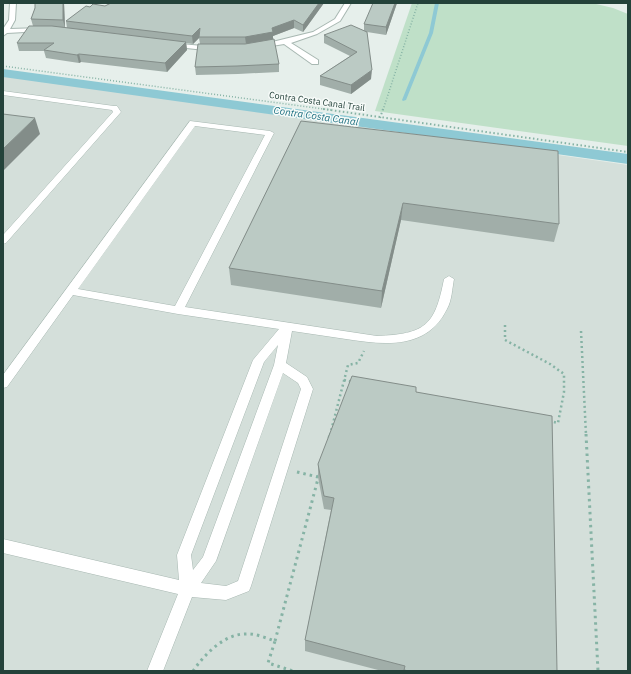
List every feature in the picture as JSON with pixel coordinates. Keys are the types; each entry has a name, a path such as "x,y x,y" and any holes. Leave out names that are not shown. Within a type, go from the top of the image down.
{"street":[{"path":"4,33 12,20 14,3"},
{"path":"254,47 285,42 315,33 338,20 348,3"},
{"path":"4,33 46,30"},
{"path":"285,42 315,62"},
{"path":"160,43 205,49 219,49"}],"lane":[{"path":"3,93 114,108 117,112 3,241"},
{"path":"3,384 193,123 270,133 178,310"},
{"path":"71,291 178,310 369,339 401,339 420,334 434,322 442,309 449,280"},
{"path":"155,671 187,589 209,561 280,365 287,327"},
{"path":"187,589 184,555 186,548 260,360 287,327"},
{"path":"3,546 187,589 226,593 244,586 307,389 303,380 280,365"}],"path":[{"path":"380,118 418,3"},
{"name":"Contra Costa Canal Trail","path":"3,66 380,118 431,123 494,134 628,152"},
{"path":"505,325 505,340 515,348 553,365 564,374 564,392 558,423 543,420"},
{"path":"581,331 598,671"},
{"path":"328,440 348,365 358,363 369,339"},
{"path":"344,380 359,383"},
{"path":"293,671 268,663 320,470"},
{"path":"194,671 200,659 218,645 243,633 275,641"}],"shaded area":[{"path":"3,75 628,165 628,671 3,671"}],"green space":[{"path":"412,3 592,3 613,8 628,14 628,146 375,111"}],"building":[{"path":"35,3 63,3 63,20 31,19 35,8"},
{"path":"111,3 319,3 303,25 294,20 272,28 273,32 245,37 199,37 200,28 192,36 66,21 86,6 90,7 93,4 105,6"},
{"path":"373,3 395,3 386,27 364,24"},
{"path":"351,25 367,32 372,70 351,85 320,76 357,52 324,35"},
{"path":"29,26 52,26 186,42 165,63 77,55 44,50 54,43 17,43"},
{"path":"274,39 279,64 195,67 198,44 245,44"},
{"path":"3,114 35,118 3,149"},
{"path":"301,121 558,151 559,224 403,203 382,291 229,268"},
{"path":"352,376 416,387 416,392 552,416 557,671 409,671 404,670 405,666 305,640 334,498 324,496 318,464"}],"waterway":[{"path":"404,100 431,33 437,3"},
{"name":"Contra Costa Canal","path":"3,73 628,159"}]}
